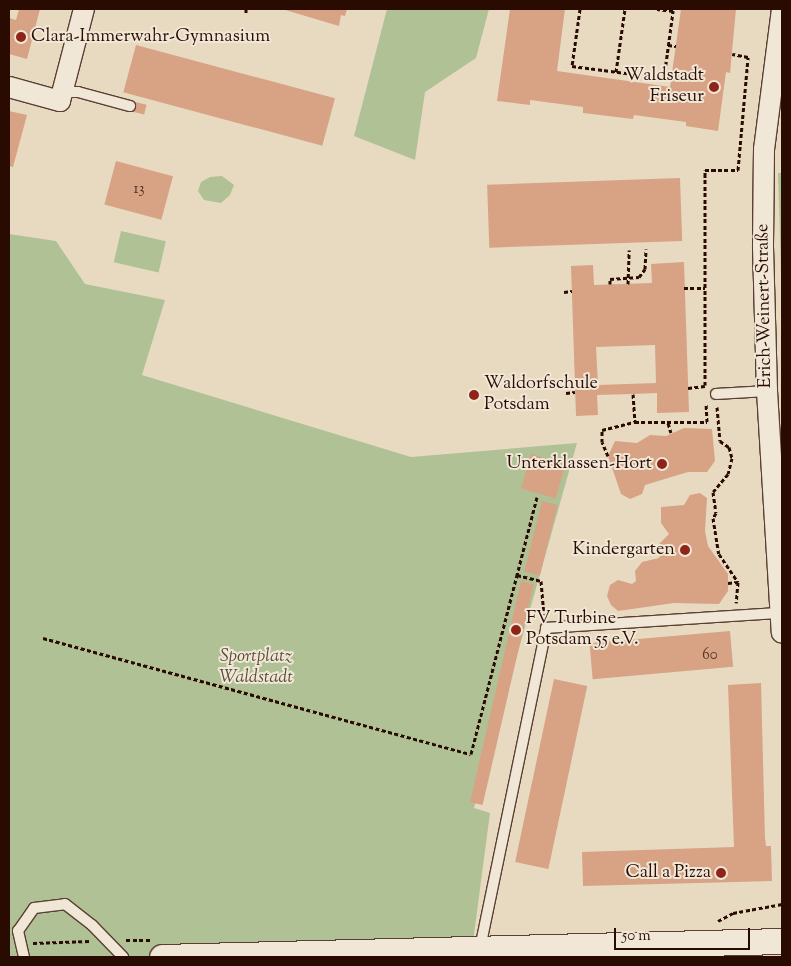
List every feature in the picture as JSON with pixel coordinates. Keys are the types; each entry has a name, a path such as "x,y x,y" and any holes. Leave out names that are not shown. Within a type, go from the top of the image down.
{"street":[{"path":"9,87 61,96 84,9"},
{"name":"Erich-Weinert-Straße","path":"782,9 764,149 782,634"},
{"path":"162,957 782,941"}],"lane":[{"path":"61,96 78,92 130,106"},
{"path":"716,394 772,384"},
{"path":"480,949 546,628 780,613"},
{"path":"24,957 18,931 34,908 65,904 92,925 123,957"}],"path":[{"path":"580,9 572,66 664,78 673,11 657,9"},
{"path":"616,72 625,9"},
{"path":"668,45 676,46"},
{"path":"608,456 602,442 602,430 635,422 706,422 706,170 738,170 748,57 732,54"},
{"path":"628,284 629,250"},
{"path":"610,284 610,279 639,277 645,268 646,250"},
{"path":"684,288 705,288"},
{"path":"564,292 572,292"},
{"path":"688,388 705,386"},
{"path":"566,392 575,392"},
{"path":"632,394 635,422"},
{"path":"716,394 720,441 728,447 732,458 728,474 713,492 716,513 713,518 719,554 738,582 736,616"},
{"path":"668,423 671,434"},
{"path":"43,638 471,754 537,497"},
{"path":"517,574 541,581 546,628"},
{"path":"728,583 738,582"}],"green space":[{"path":"387,9 489,9 476,58 425,92 415,160 354,136"},
{"path":"778,173 782,173 782,305"},
{"path":"222,176 234,185 230,195 221,203 204,200 198,191 201,182 210,177"},
{"path":"121,231 166,241 159,273 114,262"},
{"name":"Sportplatz Waldstadt","path":"9,234 56,241 85,284 165,300 142,375 411,457 577,443 474,808 490,813 471,957 9,957"}],"building":[{"name":"Clara-Immerwahr-Gymnasium","path":"19,9 40,9 27,59 9,54 9,18 16,20"},
{"path":"282,9 347,9 345,16 341,15 339,26"},
{"path":"510,9 565,9 557,71 670,87 681,9 736,9 730,73 726,72 718,131 686,126 686,122 634,115 633,119 583,113 583,107 530,100 530,105 497,101"},
{"path":"136,45 335,98 322,146 123,92"},
{"path":"131,101 147,105 144,115 129,111"},
{"path":"9,111 27,115 13,167 9,166"},
{"path":"116,161 173,176 161,220 104,204"},
{"path":"680,178 682,241 489,248 487,185"},
{"name":"Waldorfschule Potsdam","path":"684,262 689,412 657,413 657,393 597,395 598,415 576,416 571,266 593,265 594,285 652,283 651,264","holes":["655,345 656,383 598,385 596,347"]},
{"name":"Unterklassen-Hort","path":"684,428 712,429 715,461 707,472 688,472 645,485 642,494 630,499 621,494 608,456 615,441 637,443 650,435 666,436"},
{"path":"531,454 566,464 556,499 521,489"},
{"name":"Kindergarten","path":"700,493 707,498 705,531 708,546 728,574 728,591 719,604 674,603 618,611 611,605 607,596 610,585 618,580 632,584 636,581 635,571 642,562 659,558 661,553 659,544 669,534 661,523 661,507 684,505 690,495"},
{"path":"542,501 558,505 540,576 524,572"},
{"path":"521,581 534,584 483,805 470,802"},
{"path":"730,631 733,667 593,679 590,643"},
{"path":"554,679 587,686 548,869 515,862"},
{"path":"761,683 765,838 766,846 771,846 772,881 583,886 582,852 734,847 728,685"}],"place":[{"name":"Clara-Immerwahr-Gymnasium","path":"21,37"},
{"name":"Waldstadt Friseur","path":"714,87"},
{"name":"Waldorfschule Potsdam","path":"474,395"},
{"name":"Unterklassen-Hort","path":"662,464"},
{"name":"Kindergarten","path":"685,550"},
{"name":"FV Turbine Potsdam 55 e.V.","path":"516,630"},
{"name":"Call a Pizza","path":"721,873"}]}
